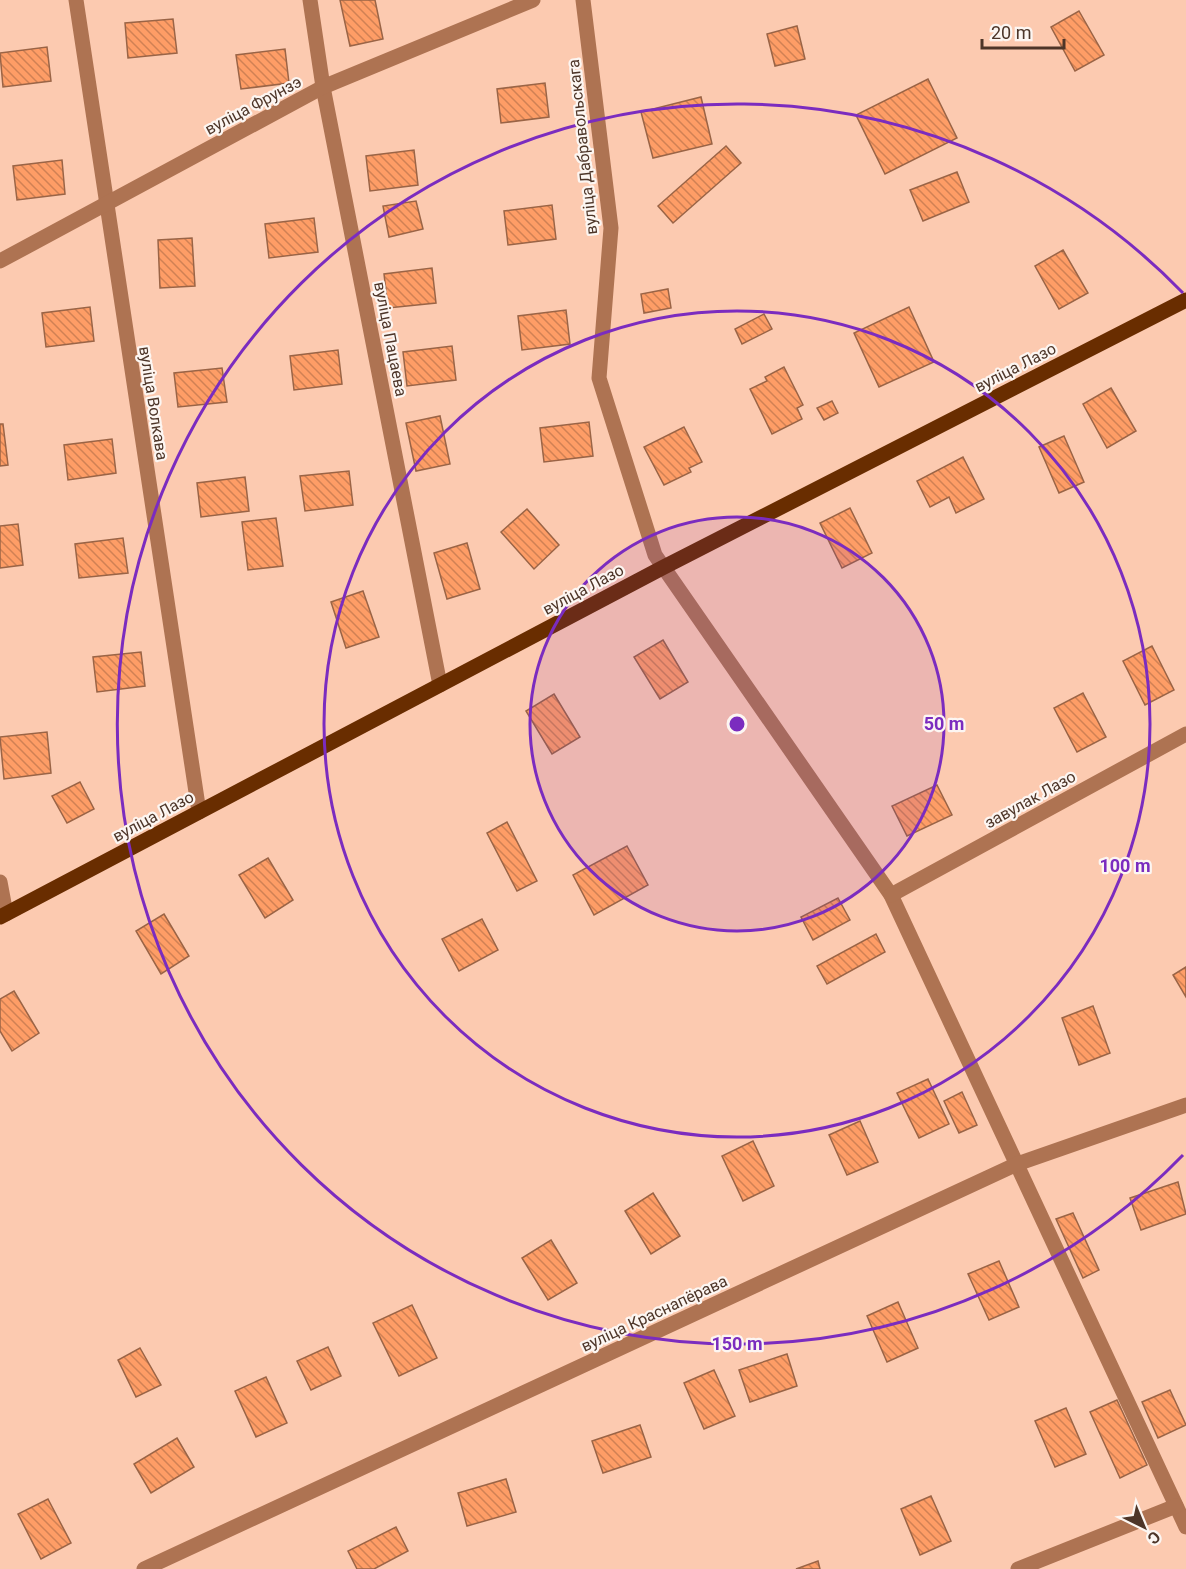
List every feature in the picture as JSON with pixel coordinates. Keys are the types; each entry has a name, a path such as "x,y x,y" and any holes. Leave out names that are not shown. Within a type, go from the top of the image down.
{"main road":[{"name":"вуліца Лазо","path":"3,915 662,568 1186,300"}],"street":[{"name":"вуліца Волкава","path":"76,0 105,205 199,812"},
{"name":"вуліца Пацаева","path":"310,0 323,87 440,685"},
{"name":"вуліца Фрунзэ","path":"0,261 323,87 533,0"},
{"name":"вуліца Дабравольскага","path":"583,0 611,228 599,378 655,555 891,895 1186,1527"},
{"name":"завулак Лазо","path":"891,895 1186,734"},
{"path":"0,882 3,915"},
{"name":"вуліца Краснапёрава","path":"144,1569 1017,1164 1186,1106"},
{"path":"1018,1569 1176,1506"}],"building":[{"path":"340,0 375,0 383,39 350,46"},
{"path":"1079,11 1104,55 1075,71 1051,27"},
{"path":"173,19 177,53 128,58 125,23"},
{"path":"797,26 805,59 775,66 767,34"},
{"path":"47,47 51,81 3,87 0,53"},
{"path":"285,49 289,83 241,89 236,55"},
{"path":"928,79 957,138 885,174 856,115"},
{"path":"545,83 549,117 501,123 497,89"},
{"path":"701,97 712,144 653,158 641,112"},
{"path":"726,146 741,163 673,223 658,206"},
{"path":"414,150 418,185 370,191 366,156"},
{"path":"62,160 65,194 17,200 13,166"},
{"path":"957,172 969,202 923,221 910,190"},
{"path":"416,201 423,229 389,237 383,206"},
{"path":"552,205 556,239 508,245 504,211"},
{"path":"314,218 318,252 269,258 265,224"},
{"path":"192,238 195,286 160,288 158,240"},
{"path":"1063,250 1088,293 1059,309 1035,266"},
{"path":"432,268 436,303 388,308 384,274"},
{"path":"668,289 671,308 644,313 641,294"},
{"path":"90,307 94,341 46,347 42,313"},
{"path":"909,307 934,362 879,387 854,333"},
{"path":"566,310 570,344 522,350 518,316"},
{"path":"764,314 772,329 742,344 735,329"},
{"path":"452,346 456,380 407,386 403,352"},
{"path":"338,350 342,384 294,390 290,356"},
{"path":"784,367 803,405 797,408 802,419 772,434 750,389 767,381 765,377"},
{"path":"222,368 227,402 178,407 174,373"},
{"path":"1111,388 1136,431 1107,448 1083,404"},
{"path":"832,401 838,413 824,420 817,408"},
{"path":"440,416 450,464 416,471 406,423"},
{"path":"589,422 593,456 544,462 540,428"},
{"path":"0,424 3,424 8,465 0,466"},
{"path":"684,427 702,462 689,468 691,472 664,485 644,447"},
{"path":"1064,436 1084,482 1059,493 1039,447"},
{"path":"112,439 116,473 68,480 64,445"},
{"path":"963,457 984,499 956,513 949,497 930,507 917,481"},
{"path":"349,471 353,505 305,511 300,476"},
{"path":"245,477 249,511 201,517 197,483"},
{"path":"850,508 872,553 842,568 820,523"},
{"path":"527,509 559,545 534,569 501,532"},
{"path":"276,518 283,566 248,570 242,522"},
{"path":"18,524 23,565 0,568 0,526"},
{"path":"123,538 128,573 79,578 75,544"},
{"path":"467,543 480,589 447,599 434,553"},
{"path":"363,591 379,637 346,648 331,602"},
{"path":"663,640 688,682 660,699 634,657"},
{"path":"1152,646 1174,690 1145,705 1123,661"},
{"path":"141,652 145,686 97,692 93,657"},
{"path":"1083,693 1106,737 1077,752 1054,708"},
{"path":"554,694 580,737 552,754 526,711"},
{"path":"47,732 51,773 4,779 0,737"},
{"path":"80,782 94,809 67,823 52,796"},
{"path":"937,785 952,815 907,836 892,806"},
{"path":"507,822 537,881 517,891 487,833"},
{"path":"627,846 648,885 594,915 573,875"},
{"path":"268,858 293,900 265,918 239,875"},
{"path":"838,898 850,920 813,940 801,917"},
{"path":"164,914 189,956 161,974 136,931"},
{"path":"482,919 498,950 459,971 442,939"},
{"path":"876,934 885,952 827,984 817,966"},
{"path":"1186,967 1186,997 1173,975"},
{"path":"14,991 39,1033 12,1051 0,1031 0,999"},
{"path":"1093,1006 1110,1053 1079,1065 1062,1018"},
{"path":"928,1079 949,1124 919,1138 897,1093"},
{"path":"962,1092 977,1125 959,1133 944,1101"},
{"path":"860,1121 878,1162 847,1175 829,1135"},
{"path":"753,1141 774,1186 743,1201 722,1156"},
{"path":"1178,1182 1186,1214 1141,1230 1130,1198"},
{"path":"653,1193 680,1236 651,1254 625,1211"},
{"path":"1073,1213 1099,1270 1083,1278 1056,1219"},
{"path":"551,1240 577,1283 548,1300 522,1258"},
{"path":"999,1261 1019,1307 989,1320 968,1274"},
{"path":"898,1302 918,1348 887,1362 867,1316"},
{"path":"412,1305 437,1358 399,1376 373,1323"},
{"path":"328,1347 341,1376 311,1390 297,1361"},
{"path":"140,1348 161,1385 136,1397 118,1360"},
{"path":"787,1354 797,1386 750,1402 739,1370"},
{"path":"714,1370 735,1416 704,1429 684,1383"},
{"path":"266,1377 287,1423 256,1437 235,1391"},
{"path":"1170,1390 1186,1425 1158,1438 1142,1402"},
{"path":"1117,1400 1147,1465 1120,1478 1090,1412"},
{"path":"1066,1408 1086,1454 1055,1467 1035,1421"},
{"path":"640,1425 651,1457 603,1473 592,1441"},
{"path":"177,1438 194,1467 151,1493 134,1464"},
{"path":"506,1479 516,1512 467,1526 458,1493"},
{"path":"931,1496 951,1541 920,1555 901,1509"},
{"path":"48,1499 71,1543 41,1559 18,1514"},
{"path":"396,1527 408,1551 374,1569 357,1569 348,1551"},
{"path":"818,1561 820,1569 796,1569"}]}
